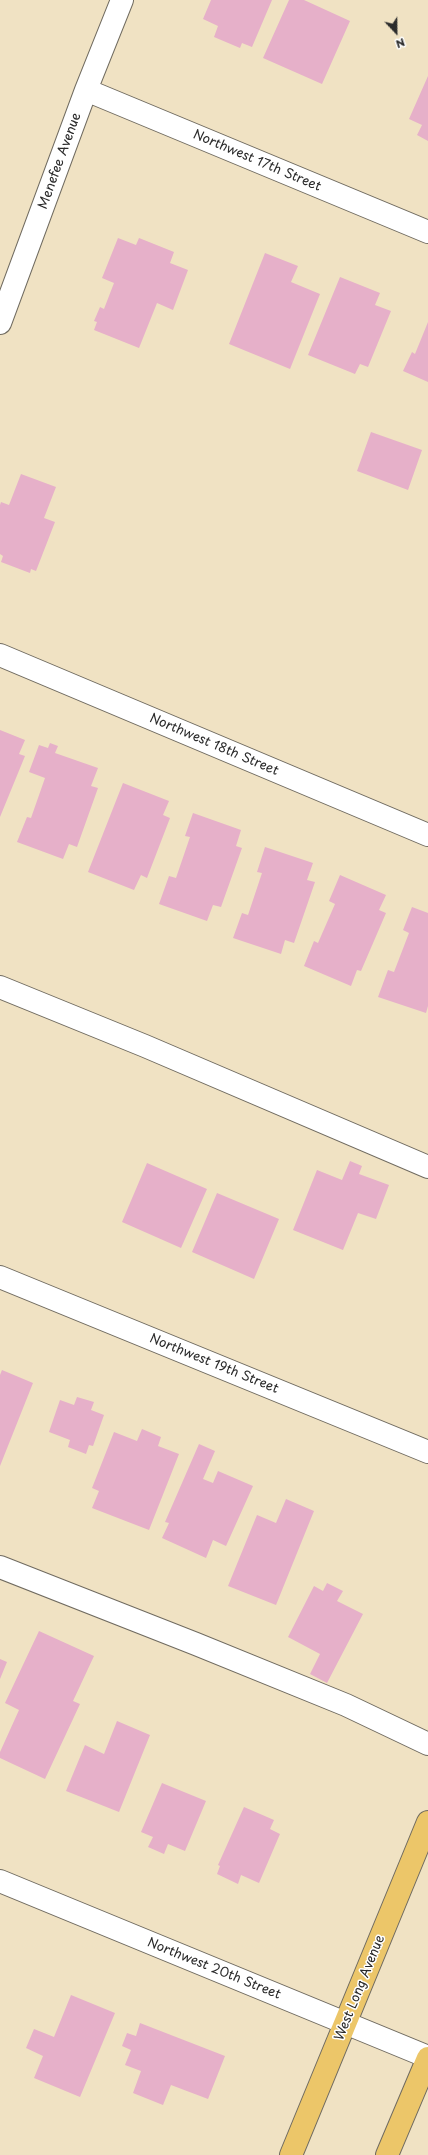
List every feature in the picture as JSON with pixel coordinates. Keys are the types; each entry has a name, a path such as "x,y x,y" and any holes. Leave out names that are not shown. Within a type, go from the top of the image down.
{"main road":[{"name":"West Long Avenue","path":"291,2155 428,1822"},
{"path":"387,2155 428,2057"}],"street":[{"name":"Menefee Avenue","path":"0,323 86,90 122,0"},
{"name":"Northwest 17th Street","path":"86,90 428,232"},
{"name":"Northwest 18th Street","path":"0,655 428,835"},
{"path":"0,987 145,1046 428,1167"},
{"name":"Northwest 19th Street","path":"0,1277 428,1452"},
{"path":"0,1567 339,1702 428,1744"},
{"name":"Northwest 20th Street","path":"0,1880 428,2057"}],"building":[{"path":"211,0 272,0 252,47 242,43 240,48 214,37 218,26 203,19"},
{"path":"289,0 304,0 350,21 322,84 263,58"},
{"path":"428,76 428,141 417,135 422,125 409,119"},
{"path":"118,238 136,245 139,238 174,252 170,263 188,270 173,310 157,303 139,348 94,330 97,322 94,321 100,307 104,309 114,283 102,278"},
{"path":"265,253 298,266 291,282 320,294 290,369 229,344"},
{"path":"340,277 380,293 375,305 391,311 368,367 360,364 355,374 308,355"},
{"path":"428,322 428,382 403,371 412,352 415,354"},
{"path":"371,432 422,450 408,490 357,471"},
{"path":"21,474 56,487 44,518 55,522 36,571 31,569 30,573 1,562 3,556 0,554 0,505 1,502 9,505"},
{"path":"0,730 25,740 19,754 25,756 0,817"},
{"path":"50,743 58,746 55,753 98,768 91,786 98,788 77,847 69,844 63,859 17,842 27,817 31,818 45,778 29,772 39,745 48,748"},
{"path":"123,783 169,801 163,815 170,818 147,878 141,875 134,890 88,872"},
{"path":"193,813 241,830 236,846 242,848 221,907 213,905 207,921 159,904 169,876 176,878 190,837 185,836"},
{"path":"265,847 313,863 307,880 315,882 294,943 285,940 281,954 233,938 242,913 248,915 262,873 257,872"},
{"path":"340,875 386,895 379,910 386,913 361,971 357,970 351,986 304,966 314,941 318,943 335,904 329,901"},
{"path":"412,907 428,913 428,1006 426,1013 378,997 388,970 394,972 409,933 403,930"},
{"path":"350,1161 362,1166 359,1174 389,1185 376,1219 358,1213 343,1250 293,1230 317,1170 342,1180"},
{"path":"147,1163 207,1189 181,1248 122,1222"},
{"path":"217,1193 279,1219 254,1279 192,1252"},
{"path":"2,1370 33,1383 0,1466 0,1375"},
{"path":"77,1397 94,1402 91,1410 104,1415 93,1446 89,1445 86,1454 68,1447 70,1440 49,1432 60,1400 74,1405"},
{"path":"142,1429 161,1437 158,1446 179,1454 149,1530 92,1508 99,1491 92,1488 114,1432 137,1441"},
{"path":"199,1444 215,1451 203,1479 213,1483 218,1471 253,1486 226,1546 213,1540 206,1558 162,1538 169,1523 165,1522"},
{"path":"286,1499 314,1511 276,1605 228,1586 257,1515 276,1523"},
{"path":"327,1583 343,1591 337,1601 363,1614 327,1683 310,1674 320,1654 288,1637 314,1586 323,1591"},
{"path":"39,1631 94,1656 73,1701 80,1704 45,1779 0,1758 0,1752 19,1710 5,1703"},
{"path":"0,1659 7,1662 0,1679"},
{"path":"117,1721 150,1735 119,1812 66,1791 85,1745 104,1754"},
{"path":"162,1783 206,1801 185,1851 168,1844 164,1854 148,1847 153,1837 141,1832"},
{"path":"244,1807 274,1820 270,1829 280,1834 259,1883 241,1875 238,1884 217,1874 220,1866 218,1865"},
{"path":"71,1995 115,2013 80,2097 34,2078 43,2056 26,2048 34,2029 54,2037"},
{"path":"140,2023 225,2056 208,2099 171,2085 163,2105 133,2093 141,2071 125,2065 131,2050 122,2046 127,2033 136,2036"}]}
